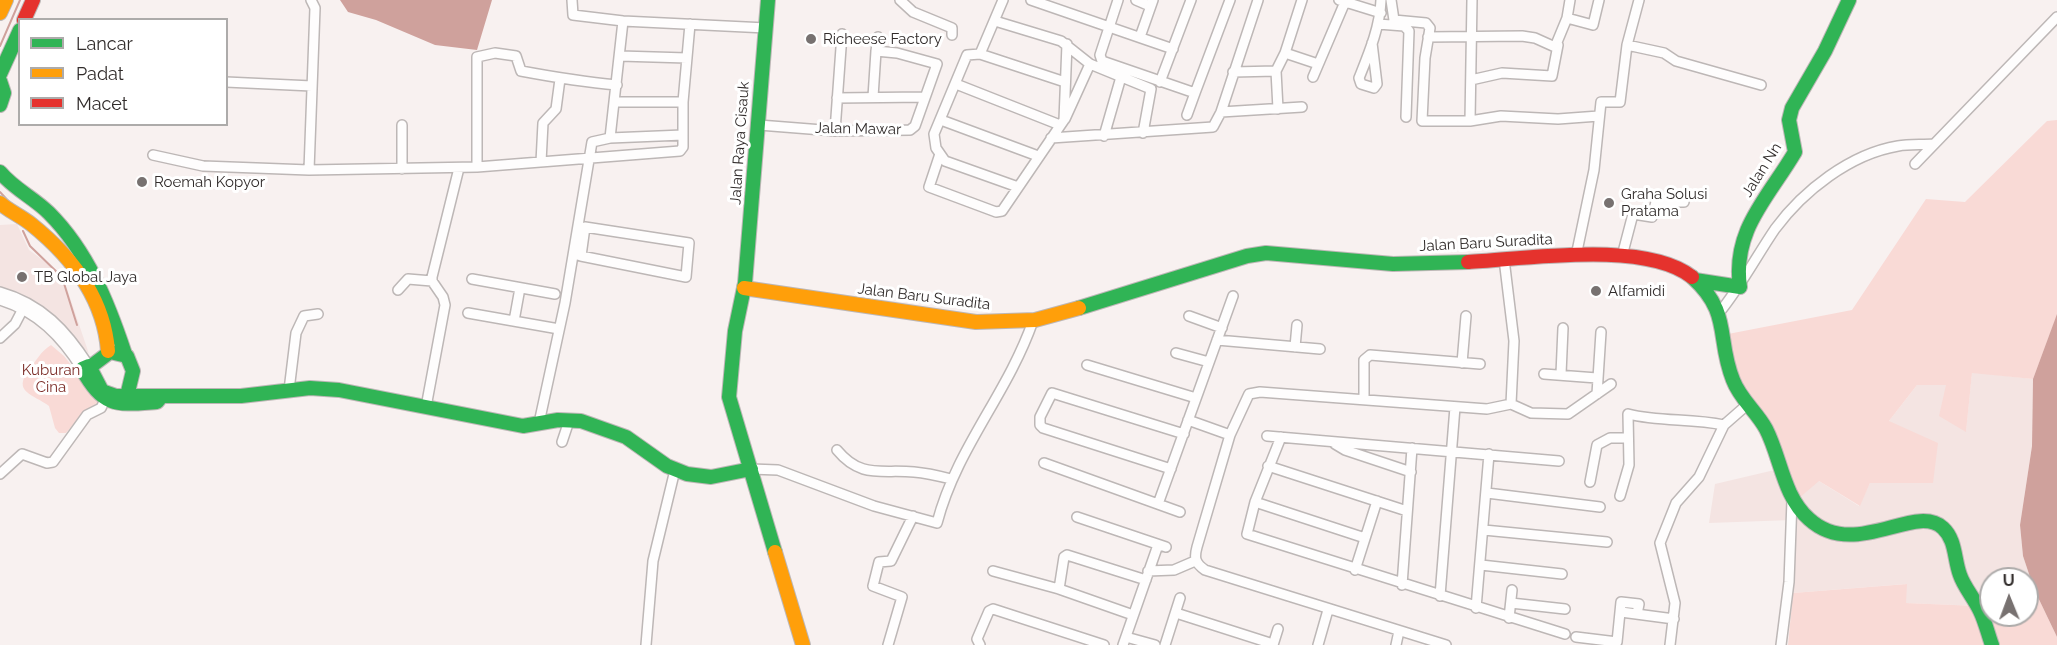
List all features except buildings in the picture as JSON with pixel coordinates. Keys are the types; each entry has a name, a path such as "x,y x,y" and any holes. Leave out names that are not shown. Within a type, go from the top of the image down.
{"main road":[{"path":"0,13 6,0"},
{"path":"25,18 33,0"},
{"name":"Jalan Raya Cisauk","path":"768,0 744,288 735,331 729,389 731,409 803,645"},
{"name":"Jalan Nn","path":"1740,287 1736,272 1738,254 1746,228 1795,152 1789,120 1792,108 1830,42 1849,0"},
{"path":"0,74 18,34"},
{"path":"0,81 4,93 0,105"},
{"path":"0,172 18,190 37,201 75,242 100,284 125,354 132,365 133,372 127,400"},
{"path":"0,203 37,229 71,263 88,288 103,318 108,351"},
{"name":"Jalan Baru Suradita","path":"744,288 976,322 1033,321 1247,256 1266,253 1377,264 1576,256 1622,256 1665,262 1681,269 1695,280 1707,292 1719,313 1725,333 1732,379 1773,442 1792,500 1807,518 1838,536 1860,537 1910,522 1942,527 1952,542 1960,576 1980,611 1992,645"},
{"path":"1695,280 1740,287"},
{"path":"88,366 108,351 125,354"},
{"path":"88,366 102,391 127,400"},
{"path":"88,366 93,389 104,402 127,400 157,402 158,395"},
{"path":"133,372 140,384 158,395 241,396 289,390 339,390 523,426 581,421 615,431 675,470 711,477 751,469"}],"street":[{"path":"309,170 315,8 310,0"},
{"path":"572,0 573,15 623,21 766,28"},
{"path":"900,0 913,12 952,28 952,35"},
{"path":"980,54 1004,0"},
{"path":"1031,0 1173,49"},
{"path":"1118,0 1100,55 1102,61 1195,93"},
{"path":"1136,0 1151,3 1140,37"},
{"path":"1160,82 1191,0"},
{"path":"1187,115 1230,0"},
{"path":"1051,138 1212,127 1221,112 1258,0"},
{"path":"1278,109 1276,71 1285,53 1302,0"},
{"path":"1372,43 1381,13 1381,0"},
{"path":"1391,0 1394,20 1426,23 1430,28 1422,121 1470,121 1501,116 1558,118 1599,116"},
{"path":"1470,121 1472,0"},
{"path":"1471,80 1503,73 1552,76 1570,0"},
{"path":"1567,18 1593,25 1599,0"},
{"path":"1576,256 1594,170 1601,102 1620,102 1627,45 1639,0"},
{"path":"1313,77 1346,1 1381,13"},
{"path":"1915,164 2057,17"},
{"path":"609,138 623,21"},
{"path":"995,21 1067,44 1090,64 1151,89 1143,133"},
{"path":"153,155 203,166 309,170 459,168 680,151 683,147 683,102 690,24"},
{"path":"1378,24 1404,26 1409,31 1406,117"},
{"path":"835,131 842,34"},
{"path":"873,97 878,37"},
{"path":"1428,37 1530,37 1552,46 1558,45"},
{"path":"1062,123 1067,44"},
{"path":"1627,45 1664,53 1676,61 1761,85"},
{"name":"Jalan Mawar","path":"759,124 835,131 910,130 915,126 937,64 928,60 876,51"},
{"path":"477,167 477,57 495,53 516,56 521,71 560,79 616,85"},
{"path":"1285,53 1318,64"},
{"path":"1018,187 948,162 934,143 934,134 967,55 980,54 1065,82"},
{"path":"620,56 687,58"},
{"path":"940,154 929,187 996,212 1002,211 1062,123 1090,64"},
{"path":"1233,72 1276,71"},
{"path":"1104,136 1121,77"},
{"path":"541,162 543,123 556,109 560,79"},
{"path":"228,82 312,86"},
{"path":"956,84 1062,123"},
{"path":"837,98 925,97"},
{"path":"615,102 683,102"},
{"path":"1221,112 1302,107"},
{"path":"941,120 1038,156"},
{"path":"402,125 402,169"},
{"path":"578,255 593,141 609,138 683,135"},
{"path":"1719,313 1740,287 1776,229 1821,183 1875,152 1899,146 1934,144"},
{"path":"934,176 941,173 948,162"},
{"path":"426,407 445,305 443,297 432,281 459,168"},
{"path":"1622,256 1633,214 1652,217 1656,202 1684,202"},
{"path":"539,423 559,329 585,227 689,243 686,278 578,255"},
{"path":"1504,259 1514,341 1511,404"},
{"path":"398,290 408,279 432,281"},
{"path":"472,279 555,294"},
{"path":"514,321 520,288"},
{"path":"0,292 25,304 88,366"},
{"path":"1158,504 1233,296"},
{"path":"0,300 25,304"},
{"path":"0,338 15,324 25,304"},
{"path":"289,390 298,325 304,316 318,314"},
{"path":"468,314 559,329"},
{"path":"1189,316 1222,328"},
{"path":"1462,363 1466,316"},
{"path":"751,469 778,470 874,506 937,524 951,479 986,413 1015,368 1033,321"},
{"path":"1295,347 1297,325"},
{"path":"1561,374 1563,327"},
{"path":"1597,394 1601,332"},
{"path":"1217,340 1320,349"},
{"path":"1176,353 1209,362"},
{"path":"1364,399 1364,360 1370,354 1480,364"},
{"path":"1087,365 1196,398"},
{"path":"1544,374 1598,378"},
{"path":"1195,561 1197,547 1230,435 1247,397 1253,392 1487,409 1511,404 1531,413 1568,414 1611,384"},
{"path":"1171,469 1043,428 1040,425 1040,417 1052,393 1184,434"},
{"path":"0,474 22,454 47,463 53,462 87,415 101,408 104,402"},
{"path":"1670,645 1675,603 1660,543 1676,502 1699,477 1724,426 1748,404"},
{"path":"1440,596 1455,407"},
{"path":"1620,496 1629,465 1628,414 1654,420 1681,419 1724,426"},
{"path":"1188,420 1230,435"},
{"path":"562,442 569,421"},
{"path":"1267,436 1559,461"},
{"path":"1281,437 1255,502 1247,534 1402,585 1564,634"},
{"path":"1590,482 1597,445 1610,438 1627,438"},
{"path":"1333,442 1345,450 1411,472"},
{"path":"1402,585 1412,448"},
{"path":"837,450 846,461 857,468 881,473 917,472 951,479"},
{"path":"1476,608 1489,454"},
{"path":"1044,463 1180,512"},
{"path":"1268,466 1407,511"},
{"path":"646,645 653,561 675,470"},
{"path":"1487,494 1600,507"},
{"path":"1771,645 1781,643 1789,582 1792,500"},
{"path":"1355,570 1377,501"},
{"path":"1255,502 1365,538"},
{"path":"888,645 902,597 873,586 879,562 891,561 913,516"},
{"path":"1077,517 1162,546 1147,576 1124,641 1155,645"},
{"path":"1484,530 1607,542"},
{"path":"1059,589 1064,557 1067,555 1147,576 1174,570 1195,561"},
{"path":"1195,561 1204,570 1440,644"},
{"path":"1481,565 1562,574"},
{"path":"993,571 1059,589 1133,615"},
{"path":"1509,618 1512,591"},
{"path":"1165,645 1180,598"},
{"path":"1510,603 1565,609"},
{"path":"980,645 977,639 989,611 993,609 1104,645"},
{"path":"1318,645 1328,610"},
{"path":"1576,637 1617,642 1621,612 1674,619"},
{"path":"1176,613 1273,644 1278,629"},
{"path":"1396,645 1399,631"}],"shaded area":[{"path":"340,0 492,0 477,50 435,45 376,20 348,12"},
{"path":"17,224 29,250 62,274 89,354 68,331 39,307 10,290 0,288 0,225"},
{"path":"2057,314 2057,637 2039,599 2039,567 2027,567 2023,556 2020,525 2032,446 2033,379"},
{"path":"1972,372 2033,379 2032,446 2020,525 2023,556 2027,567 1979,567 1979,608 1978,606 1905,603 1906,584 1793,593 1792,520 1709,523 1715,484 1783,468 1819,481 1859,506 1870,483 1933,483 1889,421 1917,385 1947,385 1966,431"}],"green space":[{"path":"2057,120 2057,315 2033,379 1972,373 1966,432 1939,416 1946,385 1917,385 1889,421 1938,443 1933,483 1870,483 1860,506 1819,481 1792,504 1737,376 1728,334 1852,310 1926,199 1965,202 2047,121"},
{"name":"Kuburan Cina","path":"51,345 64,356 100,402 86,410 66,433 59,433 55,428 49,406 27,392 23,383 24,377 39,356"},
{"path":"1907,584 1906,603 1978,606 1979,627 1987,628 2039,627 2039,599 2057,637 2057,645 1788,645 1793,593"}],"waterway":[{"path":"0,46 20,0"},
{"path":"0,192 12,205"},
{"path":"23,231 30,246 62,277 77,325"}],"traffic: fast":[{"path":"768,0 745,283 735,331 729,397 775,552"},
{"path":"1695,280 1740,287 1741,248 1747,231 1754,215 1795,152 1789,120 1792,108 1825,51 1849,0"},
{"path":"0,74 18,34"},
{"path":"0,81 4,93 0,105"},
{"path":"0,172 49,213 75,244 104,297 125,354"},
{"path":"1079,308 1247,256 1266,253 1393,264 1468,262"},
{"path":"1692,277 1713,302 1718,314 1733,380 1766,429 1788,488 1800,510 1809,519 1827,530 1845,534 1864,533 1917,522 1931,522 1943,528 1950,538 1960,575 1978,606 1992,645"},
{"path":"94,364 110,352 127,356 133,371 127,396"},
{"path":"161,397 157,402 131,404 112,401 97,391 82,369 89,366 102,391 116,396 241,396 310,388 339,390 523,426 558,420 581,421 626,437 667,466 687,474 711,477 751,469"}],"traffic: slow":[{"path":"0,13 6,0"},
{"path":"0,203 46,236 72,264 100,313 108,351"},
{"path":"744,288 976,322 1035,320 1079,308"},
{"path":"775,552 803,645"}],"traffic: jam":[{"path":"25,18 33,0"},
{"path":"1468,262 1584,254 1616,255 1671,266 1692,277"}],"place":[{"name":"Richeese Factory","path":"811,39"},
{"name":"Roemah Kopyor","path":"142,182"},
{"name":"Graha Solusi Pratama","path":"1609,203"},
{"name":"TB Global Jaya","path":"22,277"},
{"name":"Alfamidi","path":"1596,291"}]}
